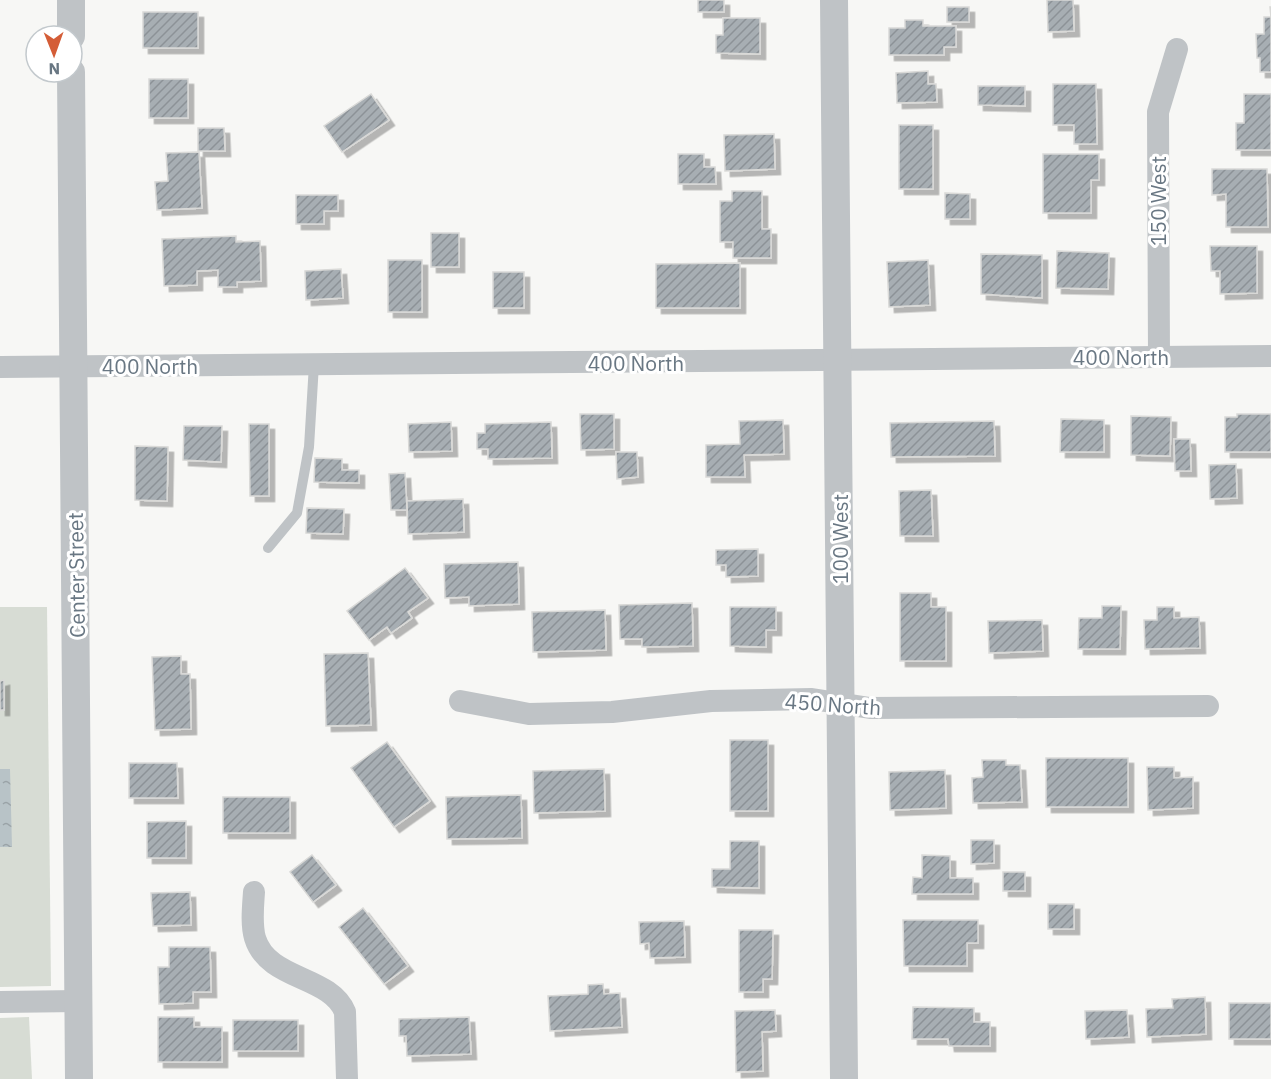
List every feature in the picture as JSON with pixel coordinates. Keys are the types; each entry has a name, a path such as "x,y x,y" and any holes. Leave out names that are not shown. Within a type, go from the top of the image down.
{"street":[{"path":"70,0 71,24"},
{"name":"100 West","path":"834,0 844,1079"},
{"name":"150 West","path":"1159,357 1158,112 1177,49"},
{"name":"Center Street","path":"71,84 79,1079"},
{"name":"400 North","path":"0,367 1271,356"},
{"name":"450 North","path":"460,701 529,714 612,712 739,700 812,699 870,708 1208,706"},
{"path":"254,892 255,940 262,951 294,976 328,992 342,1003 345,1012 347,1079"},
{"path":"0,1002 79,1001"}],"lane":[{"path":"268,548 297,513 309,447 314,364"}],"shaded area":[{"path":"0,607 47,607 51,986 0,987"},
{"path":"29,1017 32,1079 0,1079 0,1018"}],"water":[{"path":"0,769 10,769 12,847 0,847"}],"building":[{"path":"698,0 724,0 724,12 698,12"},
{"path":"1047,0 1073,0 1074,31 1048,32"},
{"path":"947,7 969,7 969,22 947,22"},
{"path":"143,12 198,12 198,48 143,48"},
{"path":"1264,17 1271,17 1271,72 1260,72 1256,34 1264,34"},
{"path":"723,18 760,18 760,54 716,53 716,35 723,35"},
{"path":"905,20 923,20 923,26 956,26 956,47 944,47 944,55 889,55 889,28 905,28"},
{"path":"928,71 928,84 936,84 937,102 897,103 896,73"},
{"path":"149,79 188,79 188,118 149,118"},
{"path":"1053,84 1096,84 1097,144 1074,144 1074,125 1053,125"},
{"path":"978,86 1025,86 1025,106 978,105"},
{"path":"371,94 389,120 342,152 324,126"},
{"path":"1244,94 1271,94 1271,150 1236,150 1236,123 1244,123"},
{"path":"899,125 933,125 933,189 899,189"},
{"path":"198,128 224,128 225,151 198,151"},
{"path":"774,134 775,169 725,171 724,135"},
{"path":"199,152 202,208 157,210 155,182 168,181 166,153"},
{"path":"678,154 704,154 704,167 715,167 716,184 678,184"},
{"path":"1043,154 1099,154 1099,180 1091,180 1091,213 1043,213"},
{"path":"1212,169 1267,169 1268,227 1226,227 1226,194 1212,195"},
{"path":"732,191 762,191 762,229 771,229 771,258 733,258 733,242 720,242 720,201 732,201"},
{"path":"945,193 970,194 970,219 945,219"},
{"path":"296,195 338,195 338,211 324,211 324,224 296,224"},
{"path":"431,233 459,233 459,267 431,267"},
{"path":"236,236 236,242 260,241 261,281 237,282 237,287 218,287 218,270 197,271 197,285 164,286 162,239"},
{"path":"1210,246 1257,246 1257,293 1220,294 1220,271 1211,271"},
{"path":"1057,251 1109,253 1108,289 1056,288"},
{"path":"981,254 1042,255 1042,298 981,294"},
{"path":"388,260 422,260 422,312 388,312"},
{"path":"928,260 930,305 889,307 887,262"},
{"path":"740,263 740,308 656,308 656,264"},
{"path":"341,269 343,298 306,300 305,271"},
{"path":"493,272 524,272 524,308 493,308"},
{"path":"580,414 614,414 614,449 581,450"},
{"path":"1237,414 1271,414 1271,452 1225,452 1225,417 1237,417"},
{"path":"1131,416 1171,417 1170,456 1131,455"},
{"path":"1061,419 1104,420 1104,452 1060,452"},
{"path":"783,420 784,454 744,455 745,477 706,477 706,445 740,444 739,421"},
{"path":"994,421 995,456 891,457 890,423"},
{"path":"451,422 452,451 409,452 408,424"},
{"path":"551,422 552,458 488,459 488,449 477,449 477,433 485,433 485,424"},
{"path":"249,424 269,424 269,496 250,496"},
{"path":"184,426 222,426 221,462 183,460"},
{"path":"1174,439 1190,439 1191,471 1175,471"},
{"path":"135,446 168,447 167,501 135,500"},
{"path":"616,452 637,452 638,477 617,479"},
{"path":"315,458 342,459 342,470 359,470 359,483 314,482"},
{"path":"1236,464 1237,498 1210,499 1209,465"},
{"path":"405,473 407,510 391,510 389,474"},
{"path":"931,490 933,536 900,536 899,491"},
{"path":"463,499 464,532 408,534 407,501"},
{"path":"307,508 344,509 343,534 306,533"},
{"path":"758,549 758,576 726,577 726,565 716,565 716,550"},
{"path":"518,562 519,604 469,606 469,597 445,598 444,564"},
{"path":"405,568 428,598 408,612 412,618 391,633 387,627 369,640 347,611"},
{"path":"900,593 931,593 931,607 946,607 946,661 900,661"},
{"path":"692,603 693,646 642,647 642,639 620,639 619,605"},
{"path":"1102,606 1121,606 1120,649 1078,649 1079,618 1102,618"},
{"path":"730,607 776,607 776,630 766,630 766,647 730,646"},
{"path":"1157,607 1174,607 1174,618 1199,617 1200,648 1145,649 1144,620 1157,620"},
{"path":"605,610 606,650 533,652 532,612"},
{"path":"1042,620 1043,651 989,653 988,621"},
{"path":"368,653 371,725 326,726 324,654"},
{"path":"181,656 181,674 190,674 191,729 155,730 152,657"},
{"path":"4,680 4,710 0,710 0,681"},
{"path":"730,740 768,740 768,811 730,811"},
{"path":"387,742 430,801 394,827 351,768"},
{"path":"1046,758 1128,758 1128,807 1046,807"},
{"path":"982,760 1006,760 1006,765 1020,765 1022,802 973,803 972,778 983,777"},
{"path":"129,763 177,763 178,798 129,798"},
{"path":"1147,767 1174,767 1174,778 1193,777 1193,808 1148,810"},
{"path":"604,769 605,811 534,813 533,771"},
{"path":"945,770 946,808 890,810 889,772"},
{"path":"521,795 522,838 447,839 446,797"},
{"path":"223,797 290,797 290,833 223,833"},
{"path":"186,821 186,858 147,858 147,822"},
{"path":"971,840 994,840 994,863 971,864"},
{"path":"730,841 759,841 759,888 712,887 712,869 730,869"},
{"path":"312,855 336,885 313,902 290,872"},
{"path":"922,855 950,856 950,878 973,878 973,894 912,894 913,877 922,878"},
{"path":"1003,872 1025,872 1025,891 1003,891"},
{"path":"190,892 191,925 153,926 151,893"},
{"path":"1048,904 1074,904 1074,929 1048,929"},
{"path":"363,908 408,966 384,984 339,927"},
{"path":"903,920 978,920 978,943 967,943 967,966 904,966"},
{"path":"684,921 685,957 650,958 649,943 640,944 639,922"},
{"path":"739,930 773,930 772,979 763,979 763,992 739,992"},
{"path":"169,947 210,947 211,992 193,992 193,1003 159,1004 158,967 169,967"},
{"path":"603,984 604,994 620,993 622,1027 550,1031 548,996 588,994 588,985"},
{"path":"1205,997 1206,1034 1147,1037 1146,1009 1173,1008 1172,999"},
{"path":"1229,1003 1271,1003 1271,1039 1229,1039"},
{"path":"913,1007 974,1008 974,1022 990,1022 990,1046 949,1046 948,1039 912,1039"},
{"path":"775,1010 776,1031 762,1032 763,1071 736,1072 735,1011"},
{"path":"1127,1010 1129,1037 1086,1039 1085,1011"},
{"path":"158,1017 194,1017 194,1027 222,1027 222,1062 158,1062"},
{"path":"469,1017 471,1054 407,1056 406,1036 399,1036 399,1019"},
{"path":"233,1020 298,1020 298,1051 233,1051"}]}
